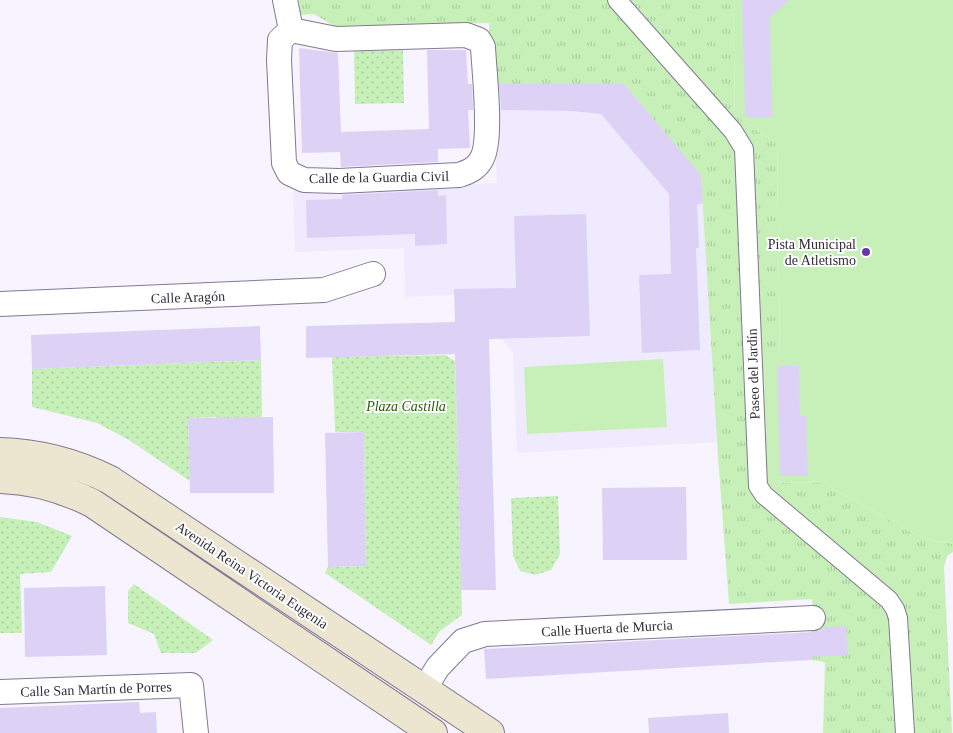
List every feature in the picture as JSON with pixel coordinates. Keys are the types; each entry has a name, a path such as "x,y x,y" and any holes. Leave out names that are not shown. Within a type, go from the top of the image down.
{"main road":[{"name":"Avenida Reina Victoria Eugenia","path":"0,452 26,453 55,458 83,467 110,480 490,733"},
{"path":"0,479 46,485 69,492 92,503 433,733"}],"street":[{"path":"285,0 291,30"},
{"name":"Paseo del Jardín","path":"617,0 733,131 744,149 758,486 764,495 889,600 896,609 905,733"},
{"name":"Calle de la Guardia Civil","path":"291,30 336,39 466,35 479,40 483,47 487,127 487,145 482,159 471,171 459,176 304,180 289,173 284,163 279,60 280,40 291,30"},
{"name":"Calle Aragón","path":"0,304 324,290 374,274"},
{"name":"Calle Huerta de Murcia","path":"425,688 438,667 463,641 485,634 813,618"},
{"name":"Calle San Martín de Porres","path":"0,692 192,685 196,733"}],"shaded area":[{"path":"624,84 701,175 717,442 517,453 513,353 495,330 465,316 455,316 454,295 405,297 404,248 295,252 293,191 497,183 492,85"}],"green space":[{"path":"299,0 733,0 735,115 777,144 780,359 764,368 767,482 823,483 913,533 932,540 953,544 953,552 947,556 944,567 952,733 823,733 825,662 811,660 812,599 729,604 701,176 624,84 492,85 489,23 334,26 314,14 300,15"},
{"name":"Pista Municipal de Atletismo","path":"733,0 953,0 953,544 932,540 913,533 823,483 767,482 764,367 780,359 777,144 735,115"},
{"path":"403,50 404,103 355,104 354,51"},
{"name":"Plaza Castilla","path":"445,355 455,361 462,615 440,631 431,645 325,573 328,567 366,566 364,432 335,432 332,357"},
{"path":"663,359 667,427 527,434 524,367"},
{"path":"261,360 262,417 242,418 218,439 217,417 188,418 190,481 129,440 97,423 32,407 32,369"},
{"path":"558,496 560,554 551,570 535,575 520,571 513,556 511,498"},
{"path":"0,517 37,522 72,536 51,572 20,574 22,633 0,633"},
{"path":"134,584 213,640 196,653 161,653 154,634 128,623 128,591"}],"building":[{"path":"742,0 789,0 770,17 772,117 745,117"},
{"path":"299,48 338,53 341,132 429,129 427,50 466,50 468,84 472,84 473,106 473,110 468,110 470,148 438,149 438,162 341,167 340,152 302,153"},
{"path":"499,84 624,84 701,175 703,203 697,205 699,248 696,248 700,350 642,353 639,275 671,274 669,194 601,114 571,111 501,110"},
{"path":"438,190 438,196 446,195 447,244 415,246 415,234 307,238 306,200 342,199 342,195"},
{"path":"586,214 590,336 489,339 496,590 461,590 455,354 306,358 306,326 455,322 454,289 516,288 514,216"},
{"path":"260,326 261,360 32,369 31,335"},
{"path":"777,366 799,366 800,416 806,415 808,476 780,476"},
{"path":"273,417 274,493 190,493 188,418"},
{"path":"364,432 366,566 328,567 325,433"},
{"path":"686,487 687,560 603,560 602,488"},
{"path":"105,586 107,655 25,657 24,588"},
{"path":"846,626 848,655 811,657 811,660 486,679 484,649 814,632 827,627"},
{"path":"139,702 140,713 156,712 157,733 0,733 0,708"},
{"path":"728,713 729,733 649,733 648,718"}],"place":[{"name":"Pista Municipal de Atletismo","path":"866,252"}]}
